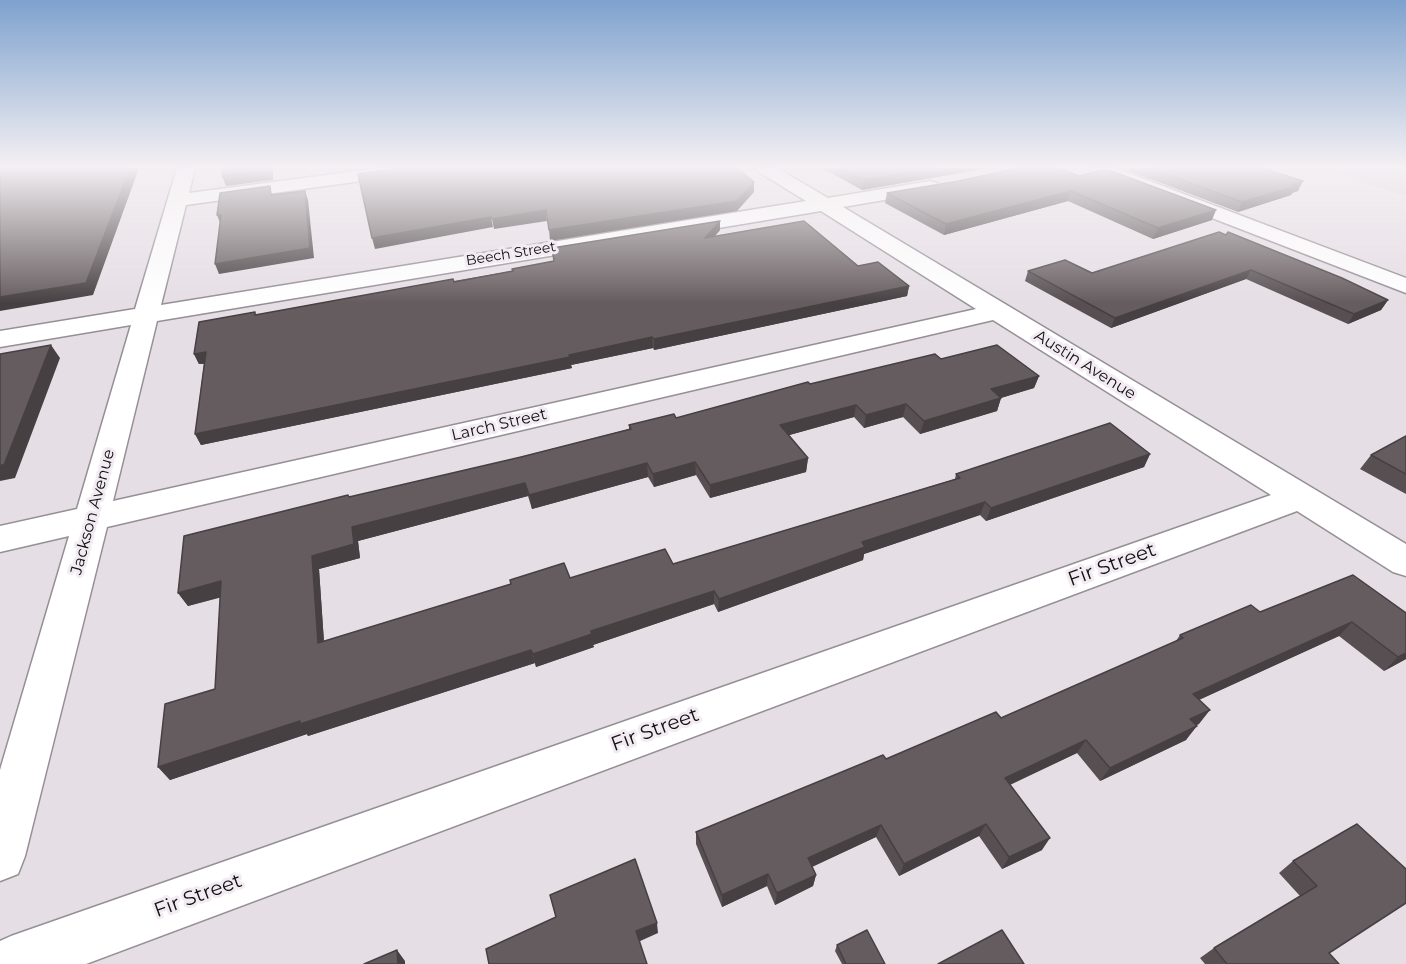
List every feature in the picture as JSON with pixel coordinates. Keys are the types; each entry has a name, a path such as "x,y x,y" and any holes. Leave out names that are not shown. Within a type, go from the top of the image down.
{"street":[{"name":"Jackson Avenue","path":"0,856 174,213"},
{"name":"Beech Street","path":"0,339 762,213"},
{"name":"Austin Avenue","path":"839,213 1406,562"},
{"path":"1216,213 1406,286"},
{"name":"Larch Street","path":"0,539 998,311"},
{"name":"Fir Street","path":"11,964 1300,497"}],"building":[{"path":"0,213 113,213 86,283 0,297"},
{"path":"217,213 307,213 310,248 215,264 221,215 217,215"},
{"path":"367,213 528,213 492,219 491,217 372,238"},
{"path":"546,213 659,213 549,230"},
{"path":"925,213 988,213 946,224"},
{"path":"1123,213 1206,213 1158,228"},
{"path":"720,221 705,238 804,221 858,266 878,262 909,286 654,339 652,337 569,355 570,357 195,434 206,352 194,354 199,322 255,312 255,315 453,279 454,282 513,271 512,269 554,261 552,248"},
{"path":"1219,232 1226,235 1228,232 1342,278 1388,300 1354,314 1251,270 1115,318 1028,271 1065,260 1092,273"},
{"path":"51,345 4,465 0,465 0,354"},
{"path":"997,345 1039,376 991,389 1001,398 924,421 906,404 866,415 856,405 780,425 808,458 710,485 695,462 653,474 647,463 529,495 525,483 352,527 354,544 312,556 318,643 511,584 510,580 564,563 570,578 665,549 673,564 960,478 956,474 1110,423 1150,454 991,508 985,502 862,542 865,547 719,599 714,591 591,631 592,634 533,654 531,650 158,767 165,704 215,689 221,581 178,593 184,536 348,495 349,497 521,457 631,429 629,425 674,414 676,418 808,382 810,384 935,354 941,359"},
{"path":"1406,436 1406,474 1371,455"},
{"path":"1353,575 1406,613 1406,653 1398,657 1352,622 1193,694 1210,710 1190,719 1197,726 1110,768 1086,740 1005,778 1050,838 1009,857 986,824 904,864 881,825 808,858 816,875 777,893 768,874 722,895 696,832 883,755 886,759 996,712 1001,718 1183,638 1180,635 1251,605 1260,612"},
{"path":"1357,824 1406,869 1406,903 1329,953 1339,964 1227,964 1214,948 1317,886 1293,861"},
{"path":"635,859 657,923 636,931 647,964 489,964 486,949 556,917 550,895"},
{"path":"867,930 885,964 846,964 837,945"},
{"path":"1002,930 1024,964 938,964"},
{"path":"397,950 398,964 364,964"}]}
